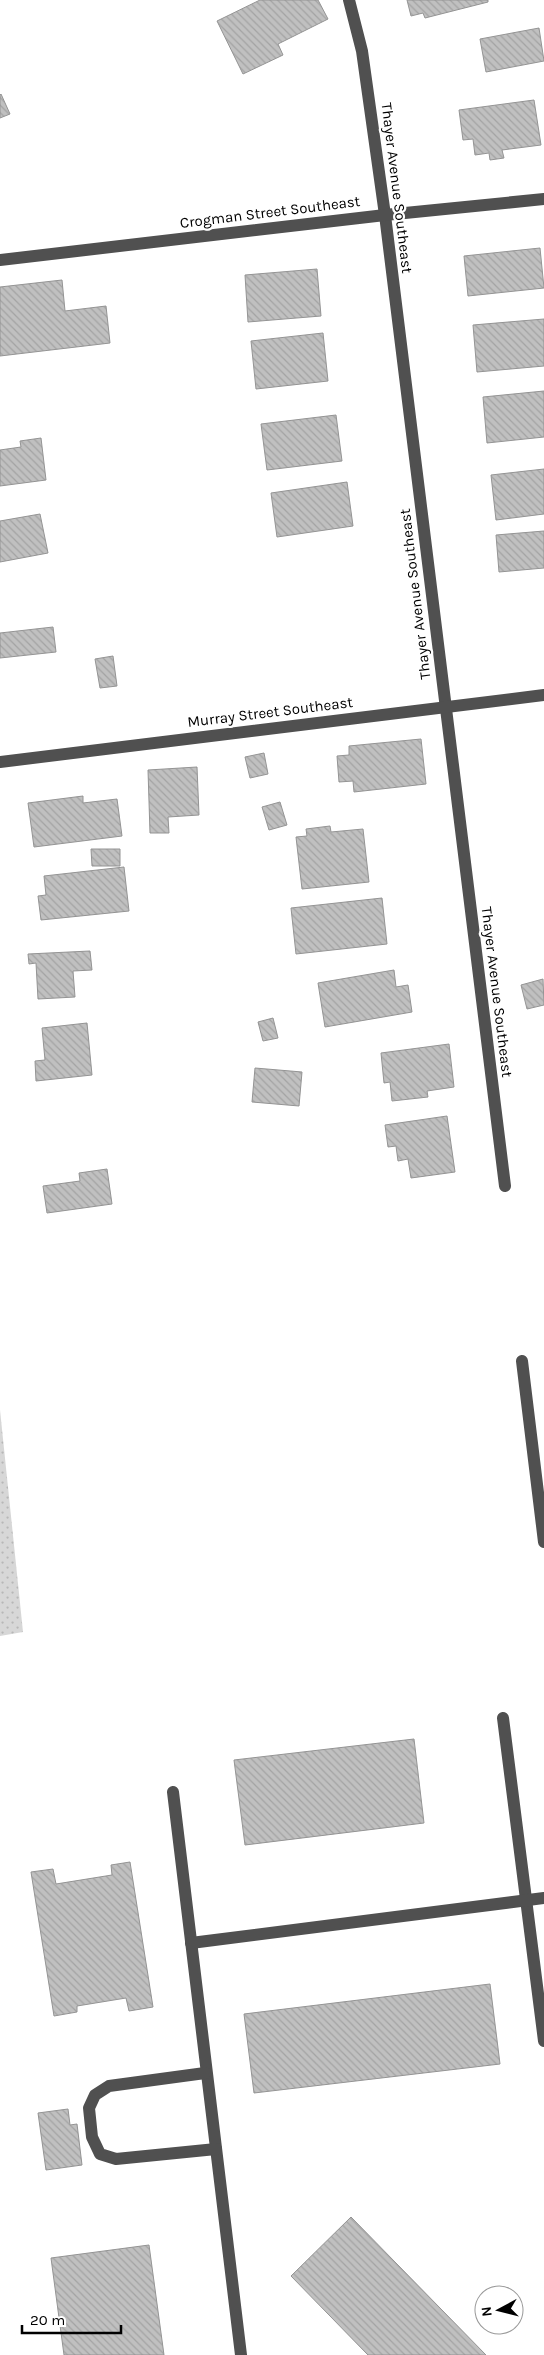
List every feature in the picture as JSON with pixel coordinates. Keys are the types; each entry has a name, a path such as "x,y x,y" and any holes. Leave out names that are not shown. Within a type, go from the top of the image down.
{"street":[{"name":"Thayer Avenue Southeast","path":"349,0 362,51 385,215 505,1186"},
{"name":"Crogman Street Southeast","path":"0,260 385,215 544,199"},
{"name":"Murray Street Southeast","path":"0,762 544,695"},
{"path":"522,1360 544,1542"},
{"path":"503,1718 544,2041"},
{"path":"173,1792 240,2355"},
{"path":"191,1943 527,1902 544,1898"},
{"path":"205,2073 109,2086 95,2095 89,2108 92,2137 100,2154 116,2159 216,2149"}],"shaded area":[{"path":"0,1410 23,1632 0,1636"}],"building":[{"path":"260,0 318,0 328,19 278,44 283,55 243,74 217,21"},
{"path":"407,0 488,0 488,2 425,18 423,13 411,16"},
{"path":"539,28 544,61 486,72 480,39"},
{"path":"0,95 10,114 0,118"},
{"path":"534,100 541,145 502,150 504,158 490,160 489,153 475,155 473,139 463,140 459,110"},
{"path":"540,248 544,288 468,296 464,256"},
{"path":"317,269 321,316 248,322 245,275"},
{"path":"62,280 65,311 106,306 110,343 0,356 0,287"},
{"path":"544,319 544,366 477,372 473,325"},
{"path":"323,333 328,381 256,389 251,341"},
{"path":"544,391 544,437 487,443 483,397"},
{"path":"336,415 342,461 267,470 261,424"},
{"path":"41,438 46,480 0,486 0,450 21,447 20,441"},
{"path":"544,469 544,514 496,520 491,475"},
{"path":"347,482 353,526 277,537 271,493"},
{"path":"40,514 48,553 0,562 0,521"},
{"path":"544,531 544,568 499,572 496,535"},
{"path":"53,627 56,652 0,658 0,633"},
{"path":"113,656 117,686 100,688 95,659"},
{"path":"421,739 426,784 354,792 353,781 339,782 337,756 349,755 349,746"},
{"path":"264,753 268,774 250,778 245,757"},
{"path":"197,767 199,815 168,817 169,833 150,833 148,770"},
{"path":"83,796 83,803 117,799 122,836 34,847 28,803"},
{"path":"280,802 287,825 269,830 262,807"},
{"path":"330,826 331,832 363,829 369,882 302,889 296,837 307,836 306,829"},
{"path":"91,849 120,849 120,866 92,866"},
{"path":"124,867 129,911 41,920 38,896 46,895 44,876"},
{"path":"382,898 387,944 296,954 291,908"},
{"path":"90,951 92,970 73,971 75,997 38,999 36,963 29,964 28,954"},
{"path":"394,970 396,987 408,985 412,1012 325,1027 318,983"},
{"path":"543,979 544,1005 527,1009 521,985"},
{"path":"273,1018 278,1038 263,1041 258,1022"},
{"path":"87,1023 92,1075 36,1081 35,1061 45,1060 42,1028"},
{"path":"449,1044 454,1087 427,1091 428,1097 392,1101 390,1082 384,1083 381,1053"},
{"path":"255,1068 302,1072 299,1106 252,1102"},
{"path":"447,1116 455,1172 411,1178 408,1159 398,1161 396,1146 388,1147 385,1125"},
{"path":"107,1169 112,1204 47,1213 43,1186 80,1181 79,1173"},
{"path":"414,1739 424,1823 245,1845 234,1760"},
{"path":"130,1862 153,2007 129,2011 126,1998 77,2006 77,2012 54,2016 31,1872 53,1869 56,1884 112,1875 111,1865"},
{"path":"490,1984 500,2064 254,2093 244,2014"},
{"path":"68,2109 70,2125 77,2124 82,2165 46,2170 38,2113"},
{"path":"351,2217 486,2355 368,2355 291,2276"},
{"path":"149,2245 164,2355 64,2355 51,2258"}]}
